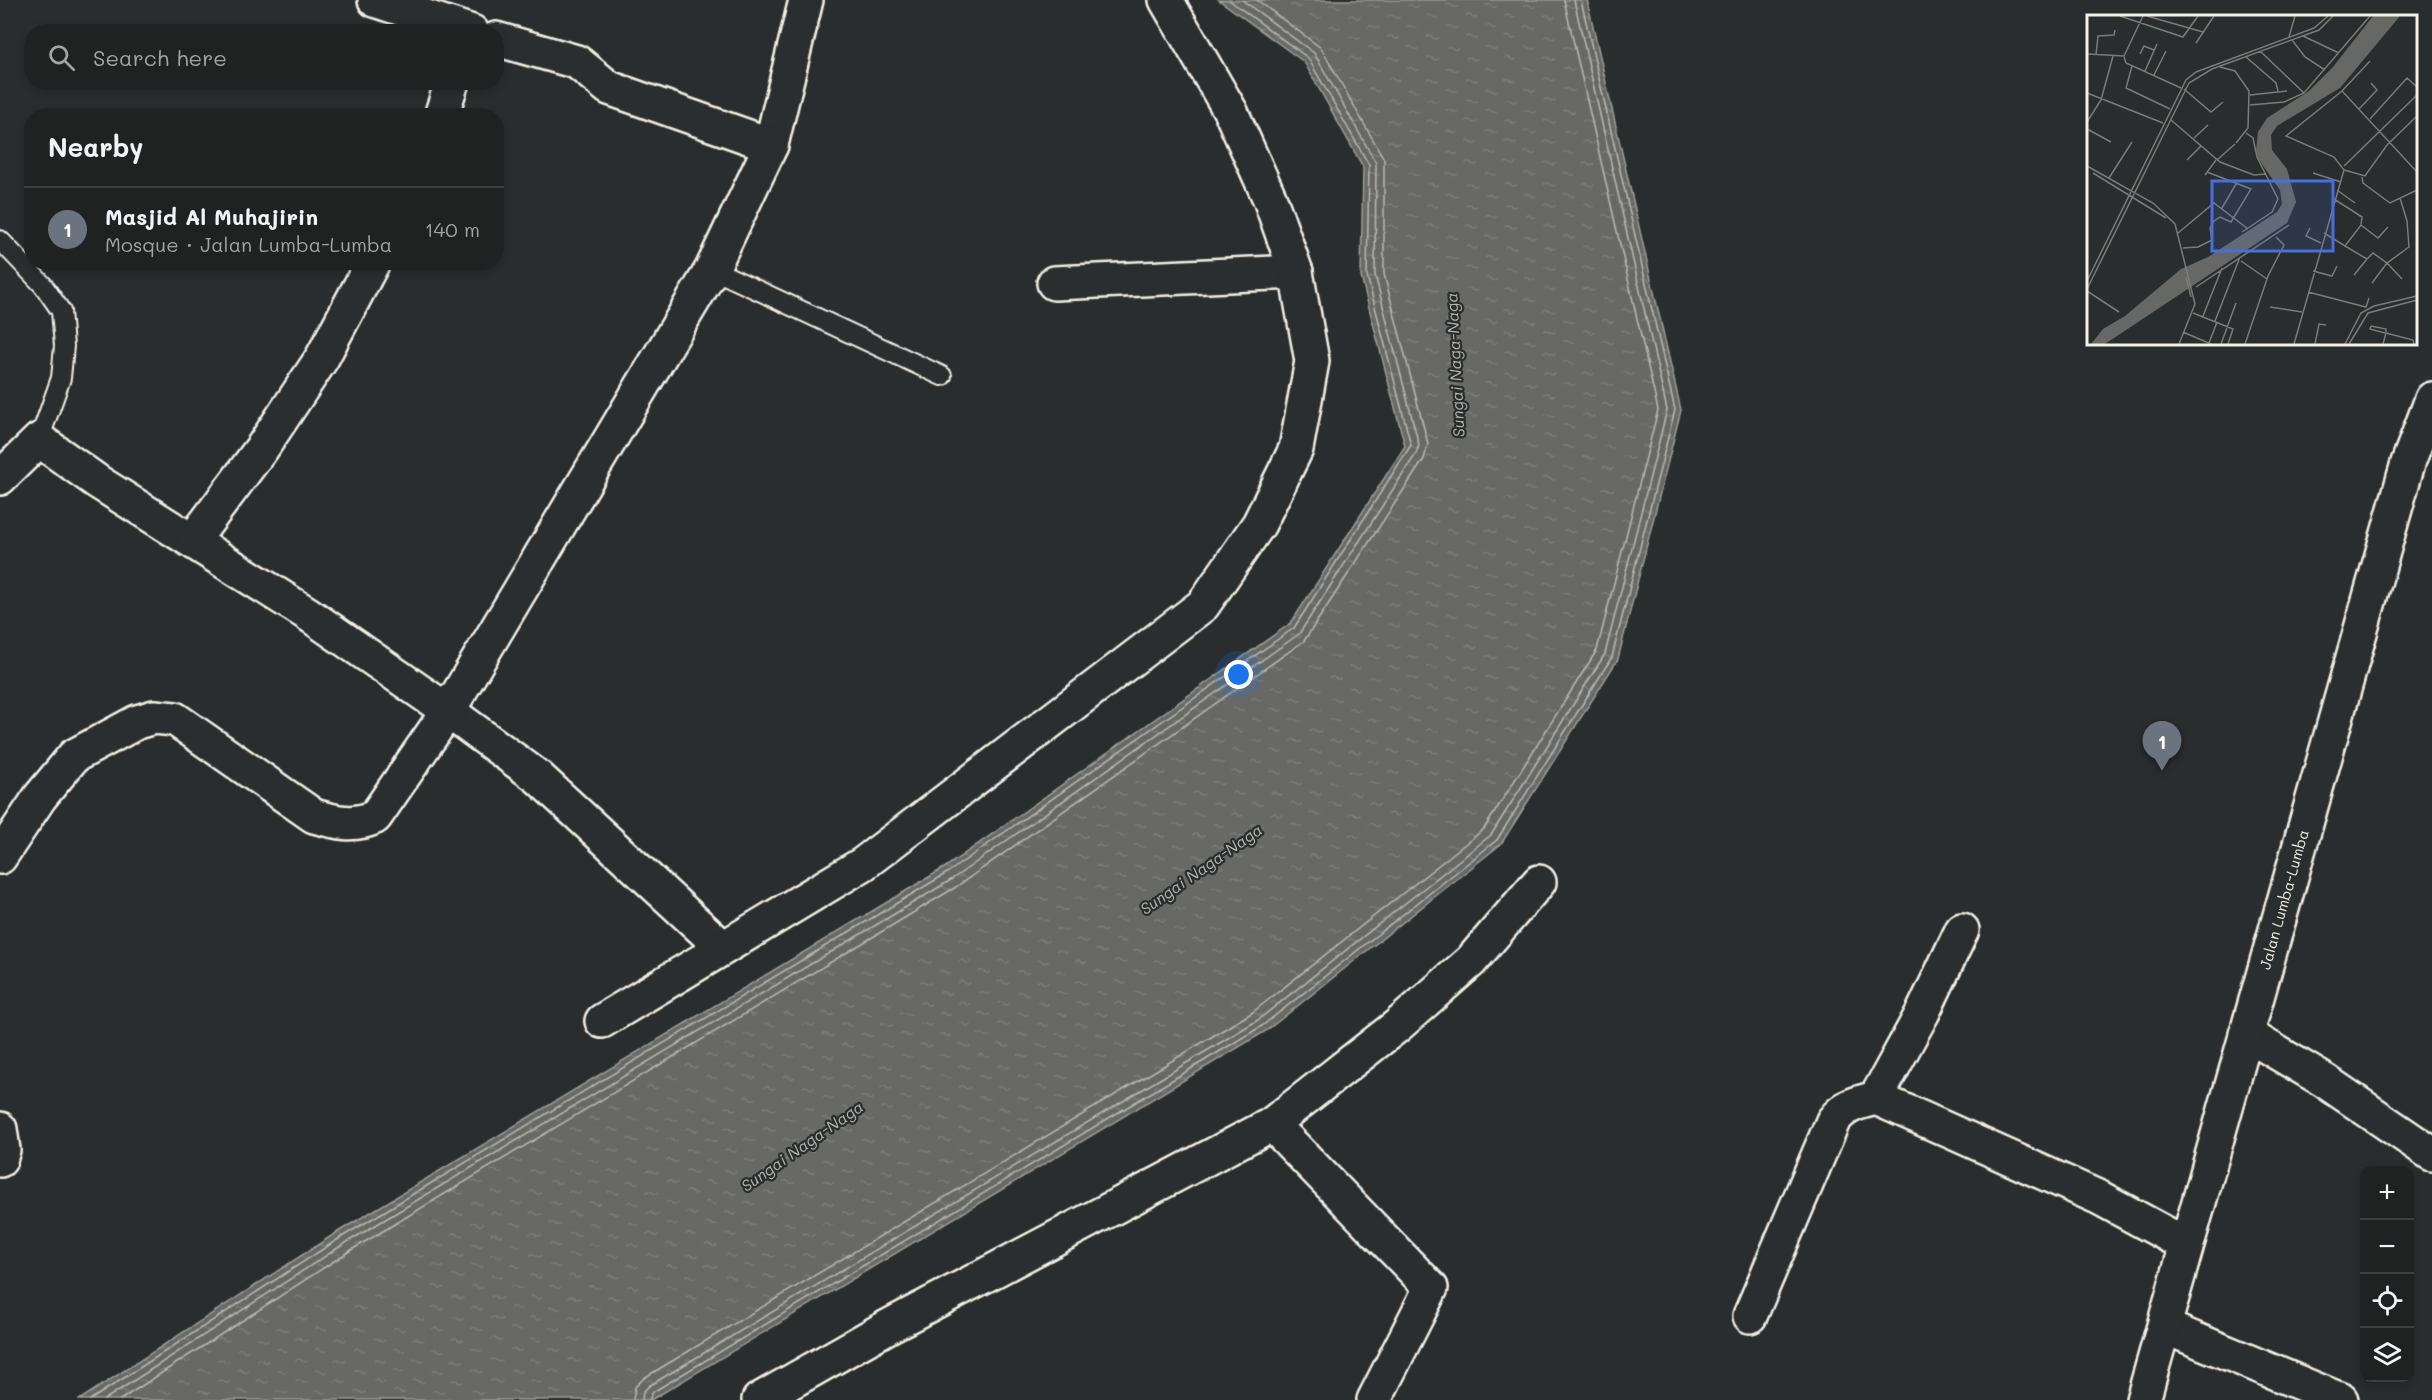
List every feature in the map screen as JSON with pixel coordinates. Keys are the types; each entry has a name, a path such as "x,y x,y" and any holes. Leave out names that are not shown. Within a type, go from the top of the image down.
{"street":[{"path":"375,0 449,24"},
{"path":"0,857 40,796 74,756 137,722 154,717 175,719 314,816 340,823 363,823 375,817 448,711 712,269 771,145 806,0"},
{"path":"603,1021 863,864 1203,605 1259,524 1296,449 1312,361 1296,272 1270,199 1231,112 1166,0"},
{"path":"504,41 577,62 609,88 771,145"},
{"path":"444,108 449,90"},
{"path":"193,540 262,448 322,358 369,270"},
{"path":"1054,283 1296,272"},
{"name":"Jalan Lumba-Lumba","path":"2143,1400 2165,1326 2185,1244 2408,463 2432,399"},
{"path":"0,478 39,441 98,482 308,614 448,711 538,777 723,948"},
{"path":"759,1400 889,1326 1272,1124 1397,1026 1471,961 1539,882"},
{"path":"1876,1098 1923,1012 1962,930"},
{"path":"2246,1034 2325,1081 2432,1154"},
{"path":"1750,1316 1833,1121 1840,1111 1851,1104 1876,1098 2100,1198 2185,1244"},
{"path":"1272,1124 1431,1288 1374,1400"},
{"path":"0,1129 3,1150 0,1160"},
{"path":"2165,1326 2341,1400"}],"lane":[{"path":"0,240 24,265"},
{"path":"712,269 942,376"},
{"path":"29,270 43,285 61,311 64,346 61,378 39,441"}],"water":[{"name":"Sungai Naga-Naga","path":"1219,0 1587,0 1681,410 1618,659 1501,844 1266,1031 651,1400 79,1400 336,1233 944,868 1291,623 1405,446 1361,277 1363,167 1304,62"}],"place":[{"name":"Masjid Al Muhajirin","path":"2162,771"}]}
